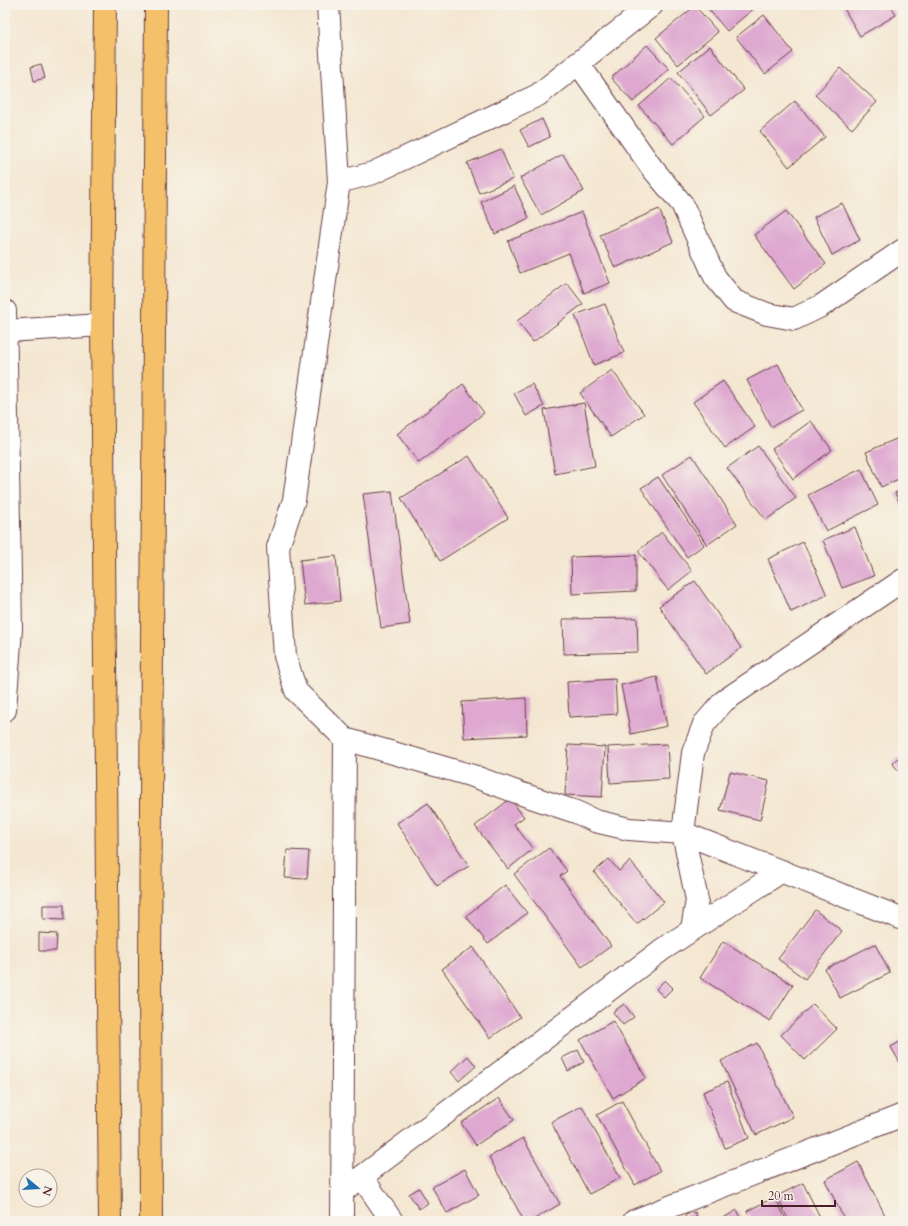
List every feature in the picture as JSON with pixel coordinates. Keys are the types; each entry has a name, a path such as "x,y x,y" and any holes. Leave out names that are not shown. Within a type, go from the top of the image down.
{"highway":[{"path":"105,5 102,325 110,1221"},
{"path":"151,1221 150,956 156,5"}],"street":[{"path":"328,5 339,182 294,500 278,547 284,656 296,691 345,739 473,776 576,812 595,821 629,829 683,833 903,919"},
{"path":"339,182 374,174 538,95 652,5"},
{"path":"578,62 652,168 682,204 715,277 734,301 767,314 794,319 821,306 903,250"},
{"path":"5,710 11,629 6,321 102,325"},
{"path":"692,929 697,900 683,833 693,753 704,724 724,702 903,580"},
{"path":"342,1221 345,739"},
{"path":"343,1192 663,948 782,871"},
{"path":"634,1221 903,1115"},
{"path":"362,1177 392,1221"}],"building":[{"path":"705,5 758,5 727,31"},
{"path":"842,5 890,5 896,15 860,36"},
{"path":"695,6 718,32 678,65 656,38"},
{"path":"764,15 793,52 765,74 736,37"},
{"path":"647,45 669,69 633,102 611,78"},
{"path":"710,46 744,90 711,115 678,72"},
{"path":"41,64 45,78 34,81 31,67"},
{"path":"840,68 877,102 852,129 815,95"},
{"path":"671,78 705,116 673,144 639,106"},
{"path":"795,101 825,137 789,167 760,131"},
{"path":"542,119 550,137 529,147 520,130"},
{"path":"501,149 513,179 479,193 467,163"},
{"path":"563,154 584,191 541,215 520,178"},
{"path":"514,186 529,218 495,234 481,202"},
{"path":"842,203 860,240 832,255 814,217"},
{"path":"659,209 673,242 615,268 600,235"},
{"path":"786,211 826,264 794,289 754,235"},
{"path":"582,212 610,283 584,293 569,253 520,273 508,241"},
{"path":"567,283 583,304 533,342 517,321"},
{"path":"605,304 624,353 594,365 575,315"},
{"path":"778,364 802,410 771,427 747,380"},
{"path":"612,370 644,414 611,437 580,393"},
{"path":"723,381 755,427 725,448 693,402"},
{"path":"463,384 484,413 419,463 397,434"},
{"path":"532,384 544,406 526,416 514,393"},
{"path":"584,403 595,466 555,474 544,410"},
{"path":"811,421 832,450 793,479 772,449"},
{"path":"903,436 903,477 881,487 866,452"},
{"path":"758,446 796,498 766,520 727,468"},
{"path":"692,455 737,524 707,545 662,475"},
{"path":"469,456 508,518 440,561 401,498"},
{"path":"861,469 878,505 826,531 808,495"},
{"path":"658,477 704,545 687,557 641,488"},
{"path":"903,489 903,509 895,493"},
{"path":"392,491 410,624 381,628 363,494"},
{"path":"855,527 874,576 842,588 823,540"},
{"path":"662,532 692,571 668,590 638,551"},
{"path":"803,542 827,595 791,612 768,559"},
{"path":"636,555 636,591 572,594 571,557"},
{"path":"336,556 340,601 305,605 300,560"},
{"path":"695,581 741,648 706,674 659,606"},
{"path":"637,618 638,652 564,654 563,619"},
{"path":"657,677 667,726 631,734 621,685"},
{"path":"615,679 617,714 569,717 567,682"},
{"path":"526,698 527,735 464,738 462,702"},
{"path":"667,744 669,779 610,783 608,747"},
{"path":"568,745 605,747 602,797 565,795"},
{"path":"903,754 903,776 892,763"},
{"path":"730,772 769,781 760,820 720,810"},
{"path":"510,799 524,817 514,824 533,849 508,869 475,826"},
{"path":"428,803 469,866 437,886 397,823"},
{"path":"549,848 567,871 560,876 611,946 582,967 514,874"},
{"path":"287,850 309,851 307,879 285,878"},
{"path":"609,859 619,871 630,861 664,902 637,924 594,872"},
{"path":"505,885 527,913 488,944 466,916"},
{"path":"43,905 64,905 64,920 43,919"},
{"path":"815,910 842,931 805,979 778,959"},
{"path":"39,933 57,934 56,951 39,951"},
{"path":"723,941 793,985 770,1021 700,978"},
{"path":"875,944 890,973 840,998 825,969"},
{"path":"473,947 520,1017 490,1038 442,969"},
{"path":"665,980 673,988 664,997 656,989"},
{"path":"624,1004 634,1017 623,1025 613,1012"},
{"path":"813,1004 837,1029 805,1060 781,1035"},
{"path":"613,1021 646,1078 613,1098 580,1040"},
{"path":"903,1040 903,1068 891,1047"},
{"path":"757,1043 793,1117 756,1135 721,1061"},
{"path":"578,1050 584,1062 568,1071 562,1058"},
{"path":"468,1056 476,1066 459,1081 451,1072"},
{"path":"727,1082 749,1138 725,1148 703,1092"},
{"path":"499,1098 514,1120 476,1145 461,1123"},
{"path":"622,1101 660,1171 635,1185 597,1115"},
{"path":"582,1106 620,1178 589,1194 551,1122"},
{"path":"523,1138 560,1204 531,1221 524,1221 489,1157"},
{"path":"858,1162 888,1221 845,1221 825,1180"},
{"path":"465,1169 479,1195 447,1213 432,1187"},
{"path":"803,1183 822,1221 789,1221 777,1196"},
{"path":"419,1188 428,1203 419,1209 409,1194"},
{"path":"775,1197 787,1221 752,1221 747,1211"},
{"path":"737,1210 743,1221 718,1221"},
{"path":"695,1212 698,1221 686,1221 685,1215"}]}
